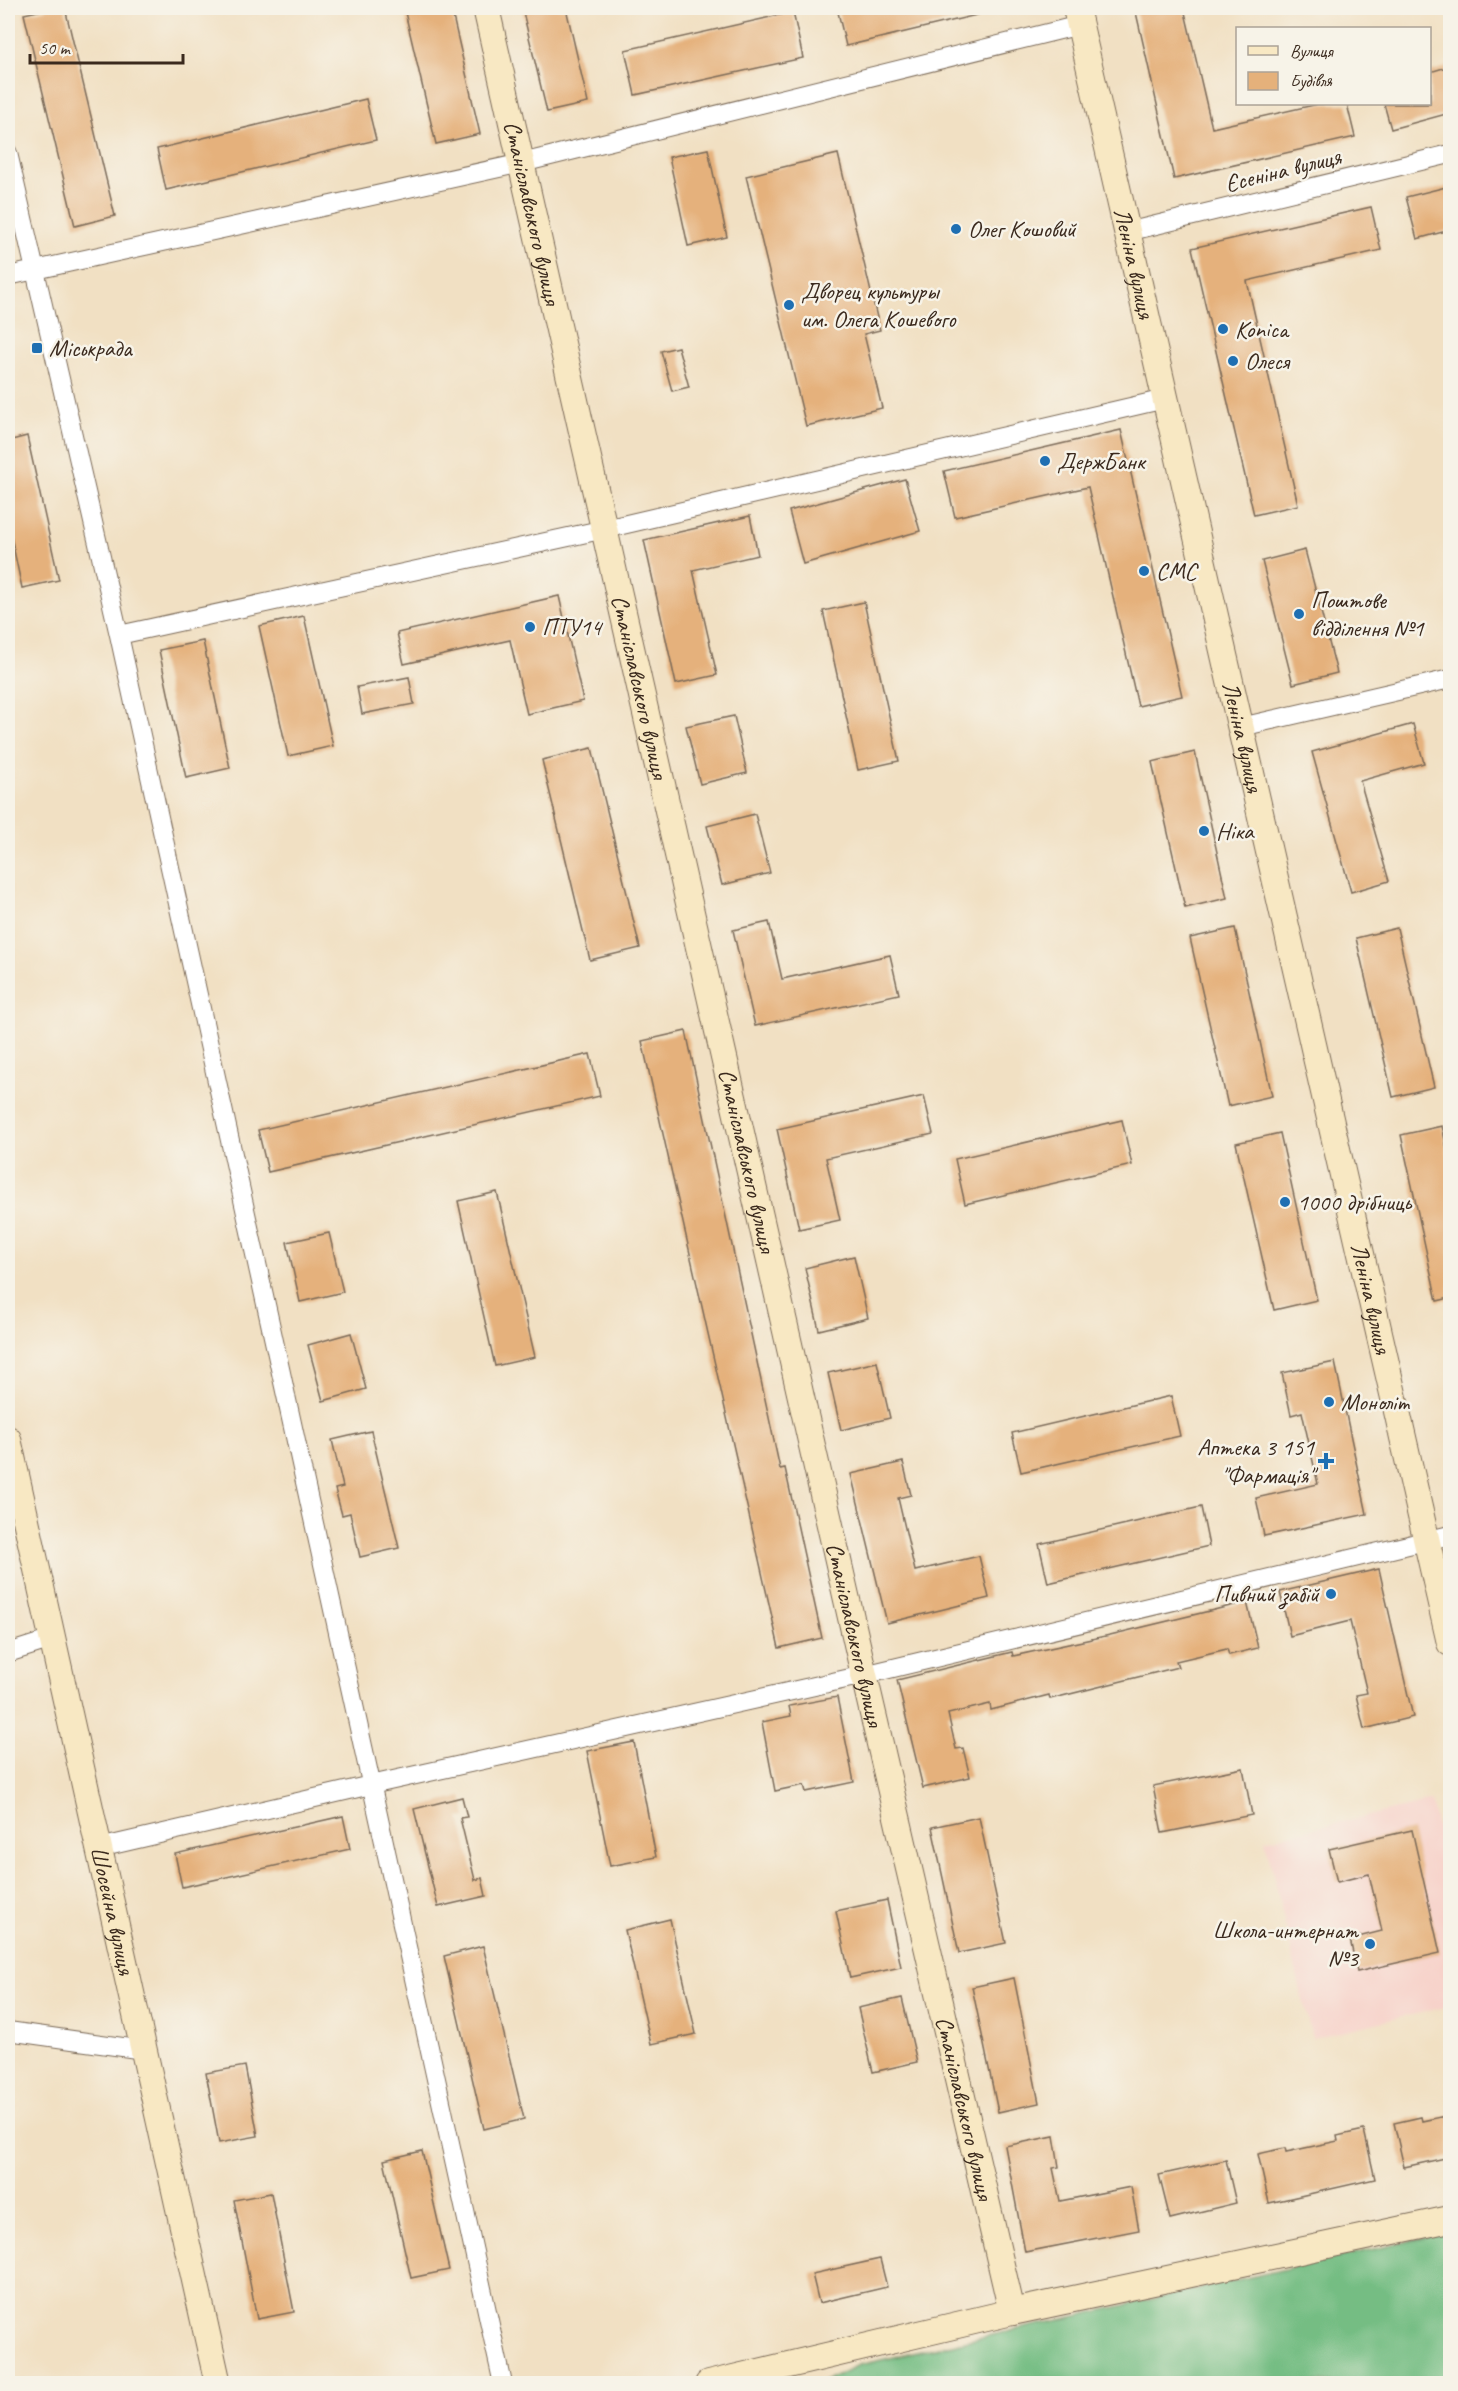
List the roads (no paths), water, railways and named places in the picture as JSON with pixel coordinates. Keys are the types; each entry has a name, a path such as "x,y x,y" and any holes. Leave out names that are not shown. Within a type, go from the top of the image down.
{"street":[{"name":"Станіславського вулиця","path":"486,8 864,1675 1011,2312"},
{"path":"8,276 522,164 1078,16"},
{"name":"Леніна вулиця","path":"1078,16 1241,727 1438,1538 1450,1643"},
{"path":"8,153 118,635 503,2384"},
{"name":"Єсеніна вулиця","path":"1127,232 1450,154"},
{"path":"118,635 605,529 1165,399"},
{"path":"1241,727 1450,679"},
{"name":"Шосейна вулиця","path":"8,1439 218,2384"},
{"path":"99,1848 864,1675 1438,1538"},
{"path":"8,1653 52,1639"},
{"path":"8,2031 144,2050"},
{"path":"708,2384 1011,2312 1450,2219"}],"place":[{"name":"Олег Кошовий","path":"956,229"},
{"name":"Дворец культуры им. Олега Кошевого","path":"789,305"},
{"name":"Konica","path":"1223,329"},
{"name":"Міськрада","path":"37,348"},
{"name":"Олеся","path":"1233,361"},
{"name":"ДержБанк","path":"1045,461"},
{"name":"СМС","path":"1144,571"},
{"name":"Поштове відділення №1","path":"1299,614"},
{"name":"ПТУ14","path":"530,627"},
{"name":"Ніка","path":"1204,831"},
{"name":"1000 дрібниць","path":"1285,1202"},
{"name":"Моноліт","path":"1329,1402"},
{"name":"Аптека 3 151 \"Фармація\"","path":"1326,1461"},
{"name":"Пивний забій","path":"1331,1594"},
{"name":"Школа-интернат №3","path":"1370,1944"}]}
